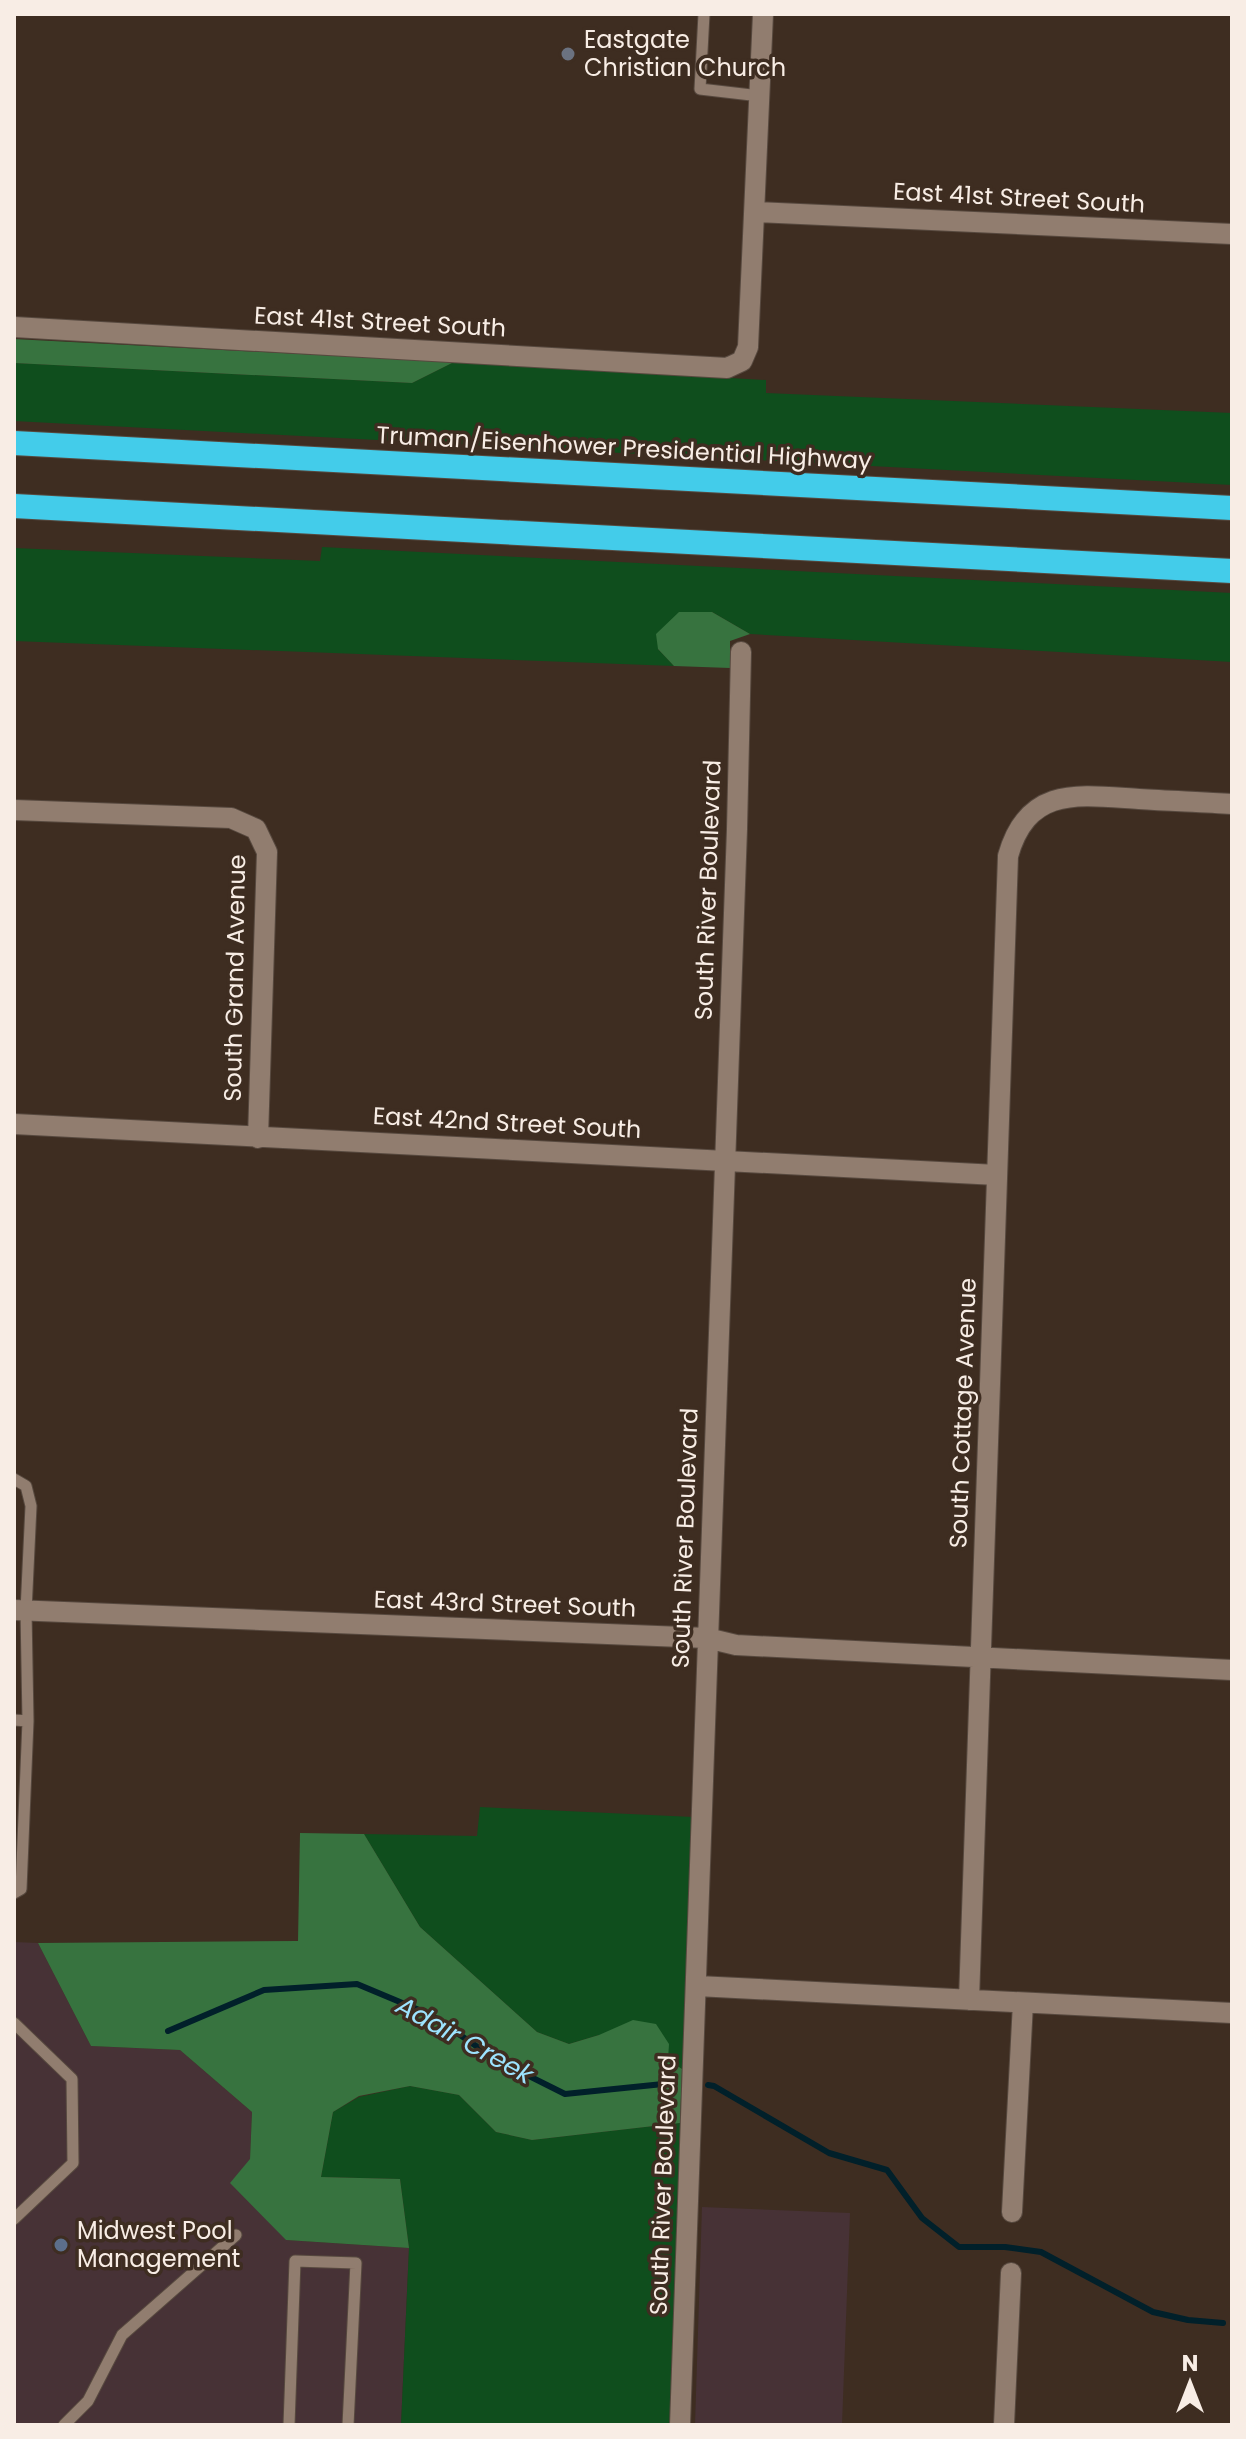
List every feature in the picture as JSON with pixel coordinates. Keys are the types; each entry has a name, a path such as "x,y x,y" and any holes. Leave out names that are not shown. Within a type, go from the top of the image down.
{"highway":[{"name":"Truman/Eisenhower Presidential Highway","path":"14,443 1232,508"},
{"path":"14,506 1232,571"}],"street":[{"path":"756,212 763,14"},
{"name":"East 41st Street South","path":"14,327 727,368 742,361 748,347 756,212 1232,234"},
{"name":"South River Boulevard","path":"680,2425 741,652"},
{"name":"South Cottage Avenue","path":"969,2000 1008,856 1018,830 1033,812 1063,798 1088,796 1232,804"},
{"name":"South Grand Avenue","path":"14,810 231,818 256,829 267,852 258,1138"},
{"name":"East 42nd Street South","path":"14,1124 997,1175"},
{"name":"East 43rd Street South","path":"20,1611 707,1638 736,1645 1232,1670"},
{"path":"697,1986 1232,2013"},
{"path":"1012,2212 1023,2003"},
{"path":"1004,2425 1011,2273"}],"lane":[{"path":"704,14 700,89 760,96"},
{"path":"14,1479 26,1486 31,1506 20,1611 28,1721 21,1889 14,1893"},
{"path":"14,1720 28,1721"},
{"path":"14,2023 72,2079 73,2163 14,2219"},
{"path":"64,2425 88,2401 122,2335 236,2235"},
{"path":"289,2425 295,2261 356,2263 348,2425"}],"shaded area":[{"path":"14,1942 38,1943 91,2046 180,2050 252,2112 250,2159 286,2240 409,2248 401,2425 14,2425"},
{"path":"702,2207 850,2213 842,2425 695,2425"}],"green space":[{"path":"14,339 454,362 412,383 14,363"},
{"path":"454,362 766,380 766,393 1232,413 1232,485 14,421 14,363 412,383"},
{"path":"322,547 1232,593 1232,662 750,634 712,612 658,649 674,666 14,641 14,548 320,561"},
{"path":"679,612 712,612 750,634 730,641 730,668 674,666 658,649 656,634"},
{"path":"480,1807 693,1817 682,2069 668,2060 599,2035 569,2044 537,2032 420,1927 364,1834 477,1836"},
{"path":"300,1833 364,1834 420,1927 537,2032 569,2044 633,2020 656,2024 669,2044 668,2060 682,2069 680,2123 532,2140 496,2132 459,2095 410,2086 359,2096 333,2112 321,2177 400,2179 409,2248 286,2240 230,2183 250,2159 252,2112 180,2050 91,2046 38,1943 298,1941"},
{"path":"410,2086 459,2095 496,2132 532,2140 680,2123 671,2425 401,2425 409,2248 400,2179 321,2177 333,2112 359,2097"}],"waterway":[{"name":"Adair Creek","path":"168,2031 264,1990 357,1984 431,2015 495,2059 565,2094 673,2083"},
{"name":"Adair Creek","path":"708,2085 829,2153 887,2170 922,2218 959,2247 1005,2247 1041,2252 1153,2312 1188,2320 1223,2323"}],"place":[{"name":"Eastgate Christian Church","path":"568,54"},
{"name":"Midwest Pool Management","path":"61,2245"}]}
